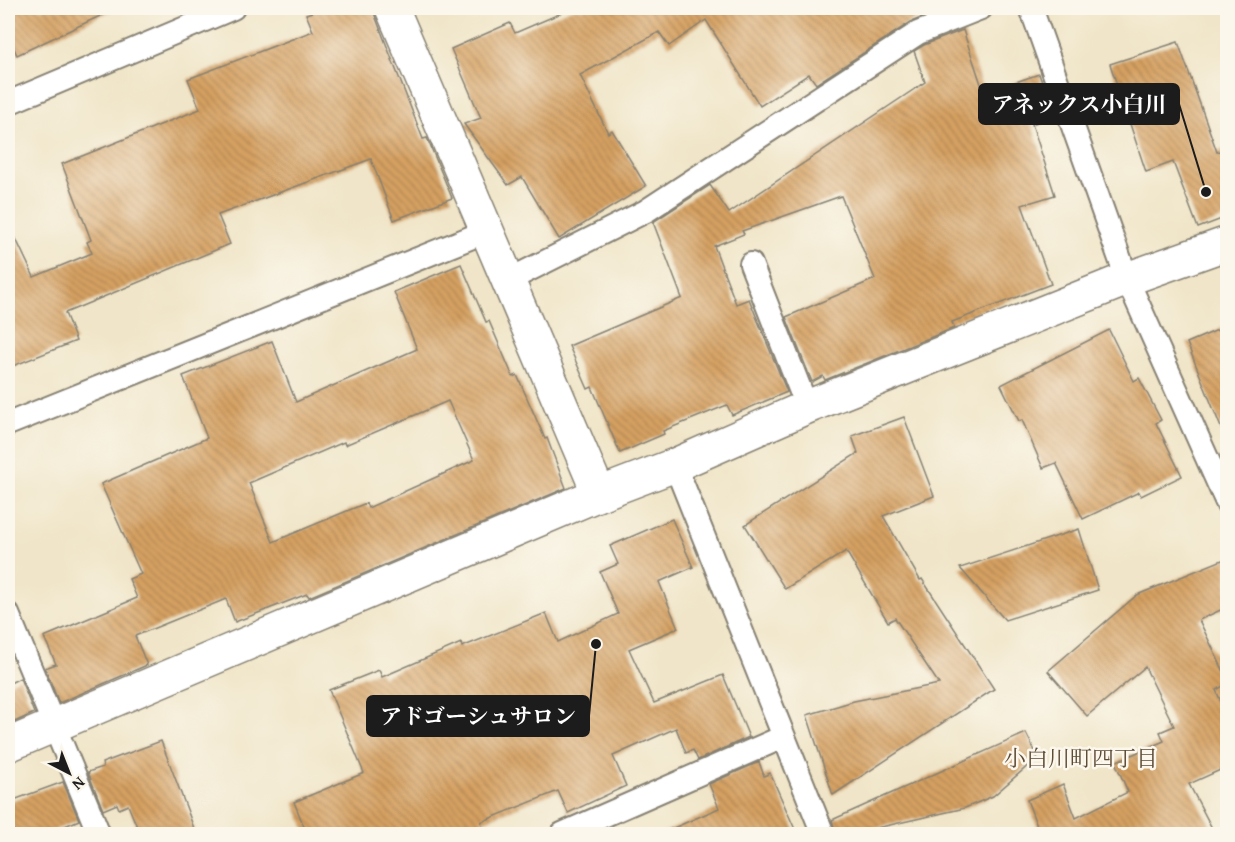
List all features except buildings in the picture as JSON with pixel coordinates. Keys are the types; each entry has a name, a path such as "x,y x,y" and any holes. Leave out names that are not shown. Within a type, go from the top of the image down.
{"street":[{"path":"395,8 507,281 598,494"},
{"path":"8,745 598,494 675,465 807,407 1127,279 1227,243"}],"lane":[{"path":"8,103 233,8"},
{"path":"507,281 646,211 918,33 981,8"},
{"path":"1034,8 1127,279 1227,506"},
{"path":"8,424 487,231"},
{"path":"751,264 807,407"},
{"path":"675,465 823,834"},
{"path":"8,614 99,834"},
{"path":"562,834 783,737"}],"place":[{"name":"アネックス小白川","path":"1206,192"},
{"name":"アドゴーシュサロン","path":"596,644"}],"district":[{"name":"小白川町四丁目","path":"1081,758"}]}
